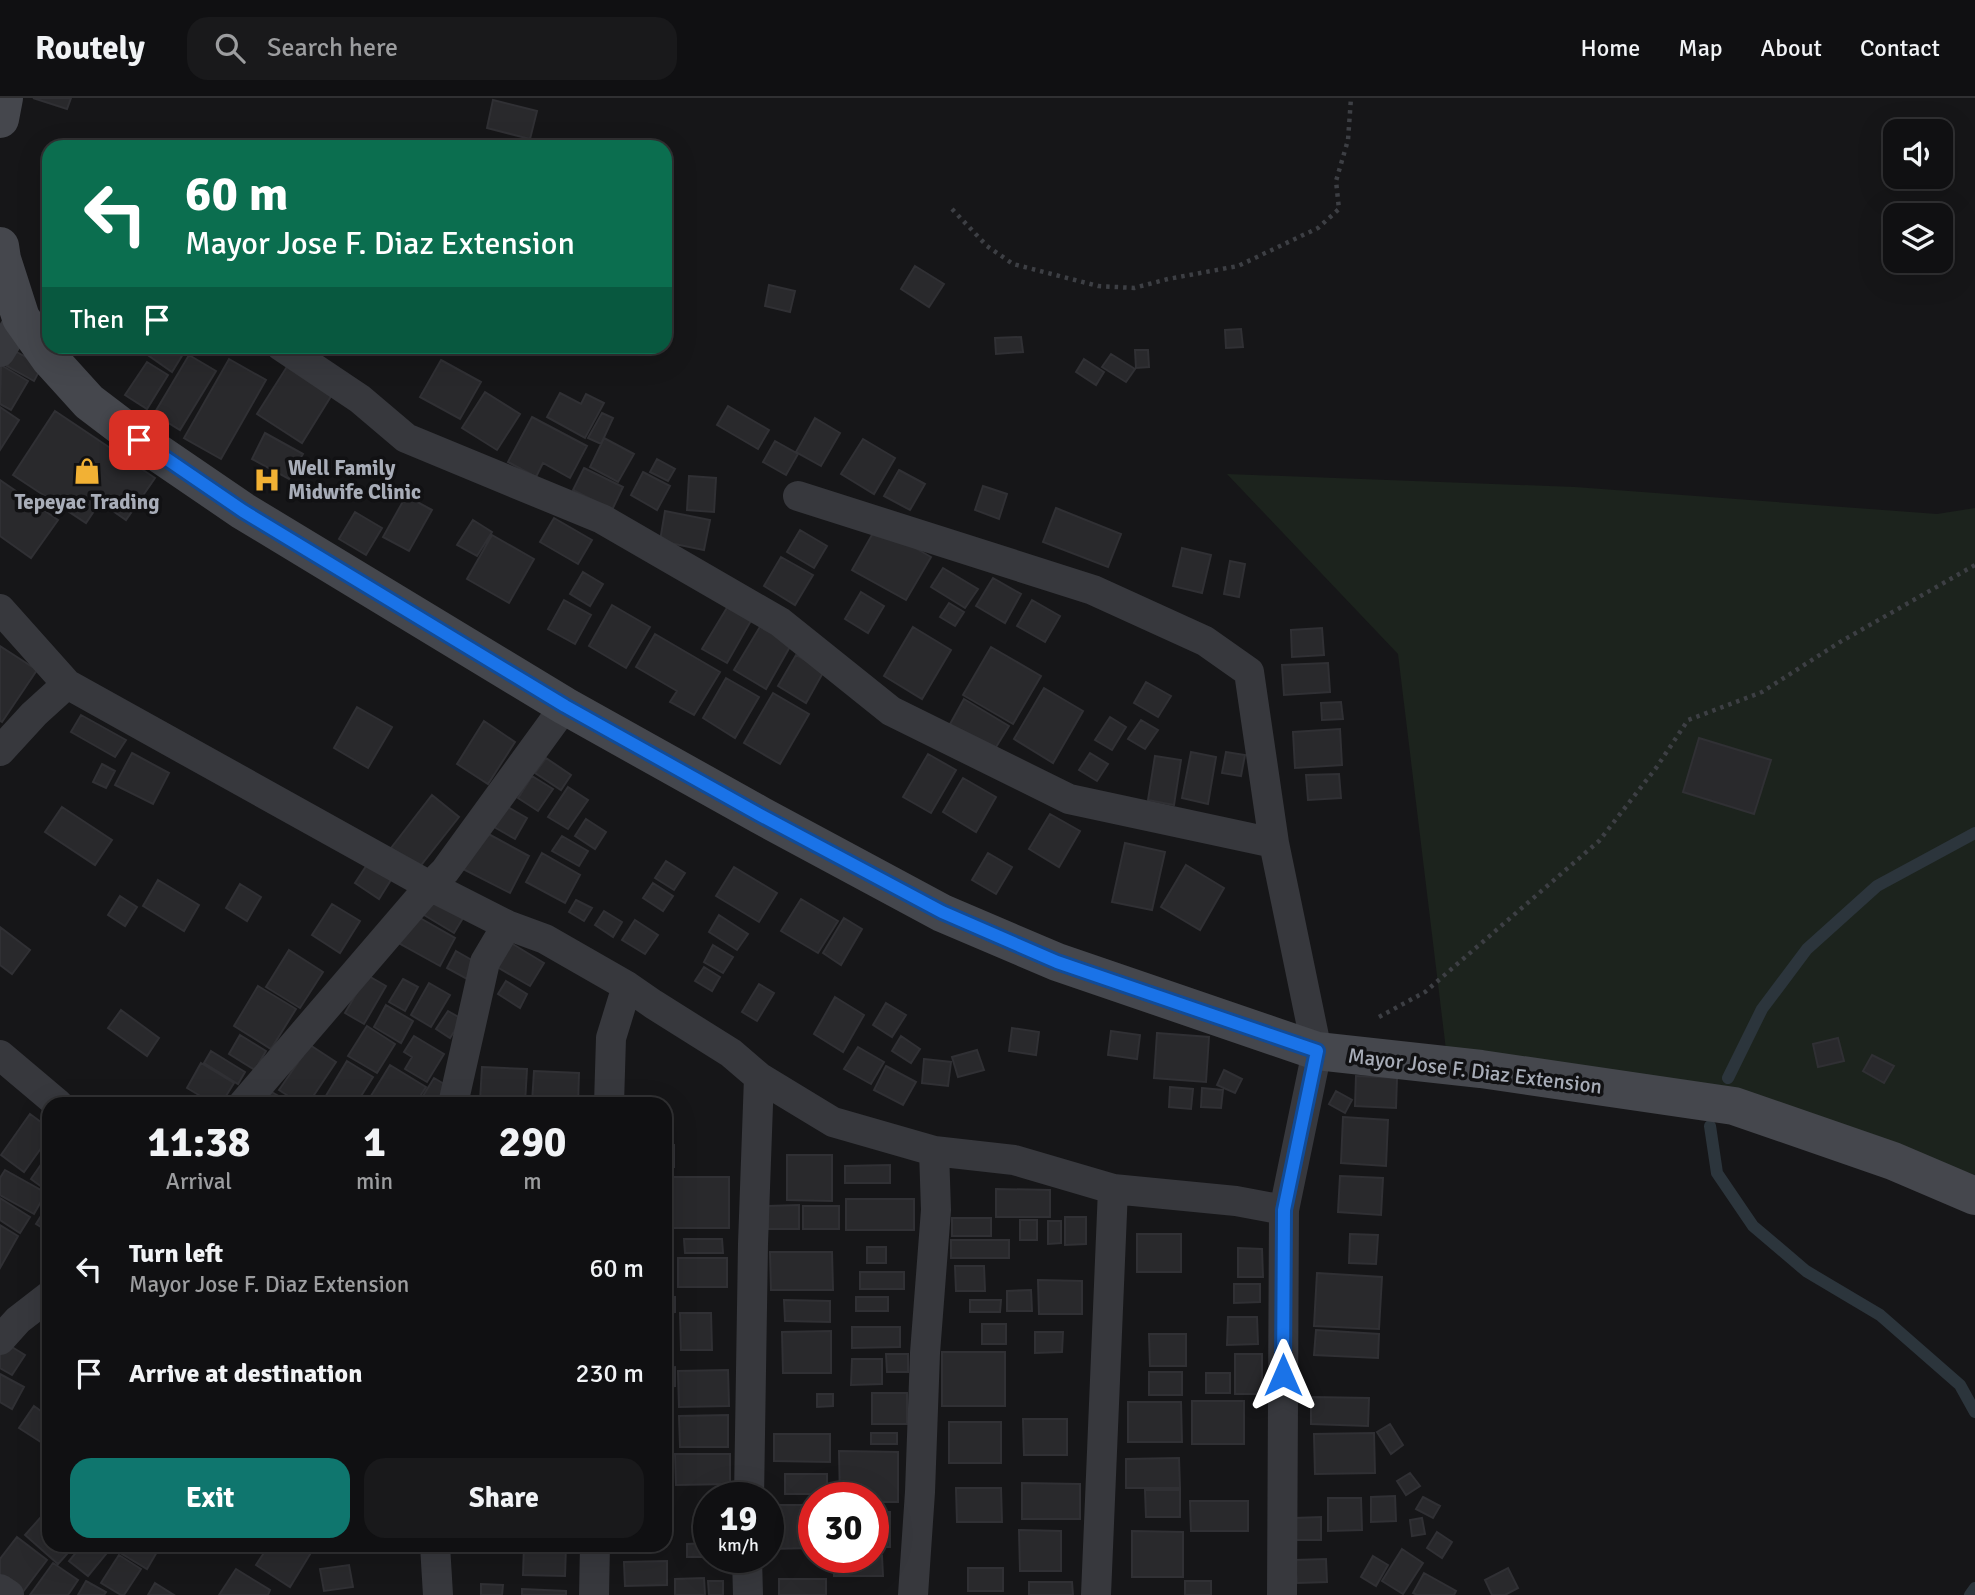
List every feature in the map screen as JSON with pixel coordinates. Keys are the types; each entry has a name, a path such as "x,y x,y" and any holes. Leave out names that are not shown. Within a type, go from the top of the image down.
{"street":[{"path":"0,119 4,98"},
{"name":"Mayor Jose F. Diaz Extension","path":"0,246 21,318 42,348"},
{"path":"0,352 21,318"},
{"name":"Mayor Jose F. Diaz Extension","path":"46,354 89,402 139,440 243,511 565,706 760,815 942,912 1057,962 1317,1051 1480,1069 1734,1106 1893,1161 1975,1196"},
{"path":"293,354 360,399 406,438 602,519 780,622 891,711 1069,799 1274,843"},
{"path":"798,496 1093,590 1205,641 1249,672 1274,843 1317,1051 1284,1210 1282,1595"},
{"path":"0,609 67,684 430,886 508,925 545,939 627,986 731,1053 759,1077 832,1122 934,1151 1014,1160 1113,1189 1236,1201 1284,1210"},
{"path":"0,751 34,714 67,684"},
{"path":"249,1097 445,871 565,706"},
{"path":"455,1097 485,962 508,925"},
{"path":"609,1097 611,1038 627,986"},
{"path":"0,1055 50,1097"},
{"path":"749,1482 752,1258 759,1077"},
{"path":"913,1595 925,1353 936,1210 934,1151"},
{"path":"1096,1595 1113,1189"},
{"path":"0,1340 18,1320 42,1301"},
{"path":"436,1552 439,1595"},
{"path":"594,1595 595,1552"},
{"path":"747,1573 747,1595"},
{"path":"0,1589 9,1595"}],"path":[{"path":"952,209 987,246 1013,264 1098,286 1134,288 1238,266 1318,228 1339,209 1336,181 1348,140 1351,98"},
{"path":"1377,1018 1425,992 1599,841 1656,768 1688,720 1762,692 1840,642 1975,565"}],"shaded area":[{"path":"1227,474 1575,487 1937,514 1975,508 1975,1175 1750,1093 1446,1050 1398,654"}],"building":[{"path":"33,98 71,98 67,109"},
{"path":"493,100 537,111 530,139 487,128"},
{"path":"915,266 944,284 929,307 901,289"},
{"path":"769,285 795,291 790,312 765,306"},
{"path":"1241,329 1243,347 1226,348 1225,330"},
{"path":"1021,337 1023,352 996,354 995,338"},
{"path":"1135,350 1148,350 1149,367 1136,368"},
{"path":"15,351 42,366 34,381 7,366"},
{"path":"146,354 183,354 172,372"},
{"path":"1111,354 1135,369 1126,382 1102,367"},
{"path":"189,355 216,371 180,430 154,414"},
{"path":"229,359 266,380 221,459 184,438"},
{"path":"1084,359 1104,372 1096,385 1076,372"},
{"path":"441,360 481,382 460,419 420,397"},
{"path":"147,362 168,375 147,409 125,395"},
{"path":"1,365 28,381 11,410 0,404"},
{"path":"288,365 333,393 302,443 257,414"},
{"path":"485,392 520,414 497,450 462,428"},
{"path":"560,393 581,404 586,394 604,403 585,438 547,417"},
{"path":"728,406 769,430 758,449 717,425"},
{"path":"0,407 19,420 0,450"},
{"path":"55,411 155,478 126,520 100,502 86,523 13,475"},
{"path":"602,413 613,418 601,444 588,438"},
{"path":"532,417 587,446 570,478 543,463 536,477 508,462"},
{"path":"815,418 840,433 821,466 796,452"},
{"path":"265,433 303,454 289,479 252,459"},
{"path":"604,438 634,454 618,482 590,467"},
{"path":"863,439 895,458 874,494 841,474"},
{"path":"775,441 798,454 786,475 763,462"},
{"path":"657,459 675,469 668,481 650,472"},
{"path":"584,468 623,487 612,510 573,490"},
{"path":"899,470 925,484 910,510 884,496"},
{"path":"643,472 670,486 657,510 631,495"},
{"path":"689,476 716,478 714,512 687,510"},
{"path":"0,480 58,520 31,558 0,536"},
{"path":"983,486 1007,494 999,519 975,510"},
{"path":"406,496 432,510 409,551 383,537"},
{"path":"1056,508 1121,534 1108,567 1043,542"},
{"path":"665,511 710,520 704,550 660,541"},
{"path":"355,512 382,528 366,555 339,539"},
{"path":"554,518 592,540 578,564 540,542"},
{"path":"473,520 492,532 477,556 457,545"},
{"path":"877,526 931,557 906,600 852,570"},
{"path":"800,530 827,546 814,568 787,552"},
{"path":"492,535 534,559 509,603 467,579"},
{"path":"1182,548 1211,555 1202,593 1173,586"},
{"path":"781,557 813,575 795,605 764,586"},
{"path":"1230,561 1245,564 1239,597 1224,594"},
{"path":"943,568 978,589 965,608 931,587"},
{"path":"583,572 603,584 590,606 570,594"},
{"path":"993,578 1021,594 1005,623 976,606"},
{"path":"861,592 884,606 868,633 845,619"},
{"path":"564,600 591,615 575,644 548,629"},
{"path":"1032,600 1060,616 1045,642 1017,626"},
{"path":"949,603 964,612 955,626 940,617"},
{"path":"612,605 650,627 626,668 589,646"},
{"path":"728,606 752,619 727,663 702,649"},
{"path":"761,625 792,643 766,689 734,670"},
{"path":"913,627 951,650 922,699 884,676"},
{"path":"1322,628 1324,655 1292,657 1291,630"},
{"path":"655,634 720,672 694,715 670,702 677,691 636,667"},
{"path":"0,646 37,670 2,722 0,721"},
{"path":"991,647 1041,676 1013,724 963,695"},
{"path":"796,655 824,671 806,703 778,686"},
{"path":"1328,663 1330,692 1284,695 1282,665"},
{"path":"726,678 759,697 735,738 703,718"},
{"path":"1146,682 1171,696 1158,717 1134,703"},
{"path":"1044,688 1083,711 1053,763 1014,739"},
{"path":"773,693 809,714 780,764 744,743"},
{"path":"964,699 1009,726 993,752 949,726"},
{"path":"1341,702 1343,719 1322,720 1321,703"},
{"path":"357,707 392,727 368,768 334,748"},
{"path":"81,715 126,740 115,757 71,732"},
{"path":"1110,717 1126,727 1112,750 1095,740"},
{"path":"1141,720 1158,730 1145,749 1128,739"},
{"path":"484,721 515,742 488,784 457,764"},
{"path":"1340,729 1342,765 1295,768 1293,732"},
{"path":"1699,738 1771,760 1754,814 1683,792"},
{"path":"1191,752 1216,757 1208,804 1182,798"},
{"path":"1226,752 1245,755 1241,776 1222,773"},
{"path":"132,753 169,773 153,804 115,785"},
{"path":"1090,753 1108,764 1097,781 1079,770"},
{"path":"928,754 956,770 931,813 903,797"},
{"path":"1155,756 1181,760 1174,805 1148,800"},
{"path":"546,758 571,775 561,790 535,773"},
{"path":"102,764 115,771 106,788 93,782"},
{"path":"1339,774 1341,798 1308,800 1306,775"},
{"path":"532,776 553,789 538,811 518,798"},
{"path":"963,778 996,797 976,832 943,812"},
{"path":"568,787 588,800 568,829 548,817"},
{"path":"432,795 459,817 418,869 391,848"},
{"path":"506,806 527,818 515,839 494,827"},
{"path":"62,807 112,840 95,865 45,832"},
{"path":"1050,814 1080,831 1059,867 1029,849"},
{"path":"586,819 606,832 595,849 575,836"},
{"path":"483,831 529,856 510,893 463,869"},
{"path":"562,836 588,851 579,866 552,851"},
{"path":"1125,843 1165,852 1152,910 1112,902"},
{"path":"542,853 580,875 565,903 526,882"},
{"path":"988,853 1012,867 996,894 972,880"},
{"path":"370,860 394,875 379,899 355,883"},
{"path":"666,861 685,873 674,890 655,878"},
{"path":"1186,865 1224,888 1200,930 1161,907"},
{"path":"734,867 777,893 759,922 716,896"},
{"path":"158,880 199,905 184,931 143,906"},
{"path":"653,883 673,896 663,911 643,898"},
{"path":"240,884 261,897 247,921 226,908"},
{"path":"436,895 466,913 454,933 424,915"},
{"path":"120,896 137,907 125,926 108,915"},
{"path":"801,899 838,921 818,953 781,931"},
{"path":"576,900 592,908 584,921 569,912"},
{"path":"332,904 360,921 340,953 312,935"},
{"path":"604,911 622,922 613,937 595,925"},
{"path":"413,914 455,938 440,966 397,942"},
{"path":"719,915 748,934 737,950 709,932"},
{"path":"844,918 862,929 841,965 823,953"},
{"path":"635,920 658,935 645,954 622,940"},
{"path":"0,927 30,950 12,974 0,965"},
{"path":"511,943 544,963 530,986 497,967"},
{"path":"713,945 733,957 723,973 704,962"},
{"path":"289,950 323,972 300,1008 266,987"},
{"path":"456,951 477,963 467,979 447,968"},
{"path":"704,967 720,977 712,991 695,981"},
{"path":"367,975 386,986 364,1024 345,1013"},
{"path":"403,979 418,987 405,1011 389,1002"},
{"path":"506,981 527,994 520,1008 498,994"},
{"path":"429,983 450,995 431,1027 411,1015"},
{"path":"759,984 774,993 757,1021 742,1012"},
{"path":"258,986 296,1009 271,1049 234,1026"},
{"path":"835,997 864,1015 843,1052 814,1034"},
{"path":"886,1003 906,1015 892,1037 873,1025"},
{"path":"386,1005 413,1021 401,1043 374,1027"},
{"path":"121,1010 159,1038 147,1056 108,1028"},
{"path":"448,1011 462,1019 450,1038 436,1029"},
{"path":"367,1026 395,1044 377,1073 348,1056"},
{"path":"1012,1028 1039,1032 1036,1055 1009,1051"},
{"path":"1111,1031 1140,1035 1137,1059 1108,1055"},
{"path":"1157,1033 1209,1037 1206,1082 1154,1078"},
{"path":"240,1035 266,1051 255,1070 229,1054"},
{"path":"414,1036 444,1054 427,1082 405,1069 412,1057 404,1052"},
{"path":"901,1036 920,1049 911,1063 892,1051"},
{"path":"1838,1038 1844,1061 1818,1067 1813,1044"},
{"path":"310,1045 336,1062 313,1097 290,1097 279,1090"},
{"path":"858,1047 884,1062 871,1084 844,1069"},
{"path":"977,1050 984,1070 958,1077 952,1057"},
{"path":"211,1051 245,1072 238,1084 204,1063"},
{"path":"1872,1055 1894,1066 1884,1083 1863,1071"},
{"path":"924,1059 951,1062 948,1086 922,1083"},
{"path":"347,1061 373,1077 360,1097 325,1097"},
{"path":"201,1063 234,1083 225,1097 202,1097 187,1088"},
{"path":"390,1065 426,1087 420,1097 370,1097"},
{"path":"886,1066 916,1082 903,1105 874,1090"},
{"path":"482,1067 527,1069 525,1097 480,1097"},
{"path":"1224,1070 1242,1079 1235,1093 1217,1085"},
{"path":"534,1071 579,1073 578,1097 532,1097"},
{"path":"1356,1076 1397,1078 1396,1108 1355,1106"},
{"path":"434,1078 451,1088 445,1097 422,1097"},
{"path":"1170,1087 1193,1089 1191,1109 1169,1107"},
{"path":"1202,1088 1223,1090 1221,1108 1201,1107"},
{"path":"268,1090 280,1097 264,1097"},
{"path":"1336,1091 1352,1100 1345,1113 1329,1104"},
{"path":"30,1114 42,1123 42,1147 24,1172 1,1155"},
{"path":"1343,1117 1388,1120 1386,1166 1341,1163"},
{"path":"672,1145 674,1145 672,1167"},
{"path":"787,1155 832,1155 832,1201 787,1200"},
{"path":"42,1163 42,1187 31,1179"},
{"path":"890,1165 890,1183 845,1183 845,1166"},
{"path":"5,1170 42,1191 42,1200 34,1214 0,1195 0,1178"},
{"path":"1340,1176 1383,1178 1381,1215 1338,1212"},
{"path":"672,1177 729,1177 729,1228 672,1228"},
{"path":"996,1189 1050,1190 1050,1217 996,1217"},
{"path":"0,1198 30,1217 20,1233 0,1220"},
{"path":"846,1199 914,1199 914,1230 846,1230"},
{"path":"799,1205 799,1229 768,1229 768,1206"},
{"path":"803,1206 839,1206 839,1229 803,1229"},
{"path":"42,1214 42,1228 36,1224"},
{"path":"1065,1217 1086,1217 1086,1244 1065,1245"},
{"path":"952,1218 991,1218 991,1236 952,1236"},
{"path":"1020,1220 1037,1220 1037,1240 1020,1240"},
{"path":"1048,1221 1061,1221 1061,1243 1048,1244"},
{"path":"0,1225 18,1236 0,1268"},
{"path":"1137,1234 1181,1234 1181,1272 1137,1272"},
{"path":"1350,1234 1378,1235 1376,1264 1349,1263"},
{"path":"684,1239 722,1239 723,1253 685,1253"},
{"path":"951,1240 1009,1240 1009,1258 951,1258"},
{"path":"867,1247 886,1247 886,1263 867,1263"},
{"path":"1238,1248 1262,1249 1263,1277 1238,1277"},
{"path":"770,1252 832,1252 833,1290 771,1290"},
{"path":"678,1258 727,1258 727,1287 678,1287"},
{"path":"955,1266 984,1266 985,1291 956,1291"},
{"path":"860,1272 904,1272 904,1289 860,1289"},
{"path":"1317,1273 1382,1277 1379,1329 1314,1326"},
{"path":"1038,1280 1082,1281 1082,1314 1039,1314"},
{"path":"1234,1284 1260,1284 1260,1302 1234,1303"},
{"path":"1031,1290 1032,1311 1007,1311 1007,1291"},
{"path":"672,1297 675,1297 675,1312 672,1312"},
{"path":"856,1297 888,1297 888,1311 856,1311"},
{"path":"784,1300 830,1301 830,1322 785,1321"},
{"path":"970,1300 1001,1300 1000,1312 970,1312"},
{"path":"680,1313 711,1313 712,1350 681,1350"},
{"path":"1228,1317 1257,1317 1258,1344 1227,1345"},
{"path":"982,1324 1006,1324 1006,1344 982,1344"},
{"path":"852,1327 900,1327 900,1347 852,1348"},
{"path":"1316,1330 1379,1334 1378,1358 1314,1355"},
{"path":"831,1331 831,1373 783,1373 782,1332"},
{"path":"1035,1332 1063,1332 1062,1352 1035,1353"},
{"path":"1149,1334 1186,1334 1186,1366 1150,1366"},
{"path":"7,1344 25,1355 12,1375 0,1368 0,1355"},
{"path":"942,1352 1005,1352 1005,1406 942,1406"},
{"path":"886,1354 908,1354 908,1372 887,1372"},
{"path":"1235,1354 1262,1354 1262,1394 1235,1394"},
{"path":"852,1359 882,1359 882,1384 851,1385"},
{"path":"672,1367 675,1367 675,1386 672,1386"},
{"path":"728,1370 729,1406 679,1407 678,1371"},
{"path":"1149,1372 1182,1372 1182,1395 1149,1395"},
{"path":"1206,1373 1230,1373 1230,1393 1206,1393"},
{"path":"0,1374 24,1387 12,1409 0,1402"},
{"path":"872,1393 907,1393 907,1424 872,1424"},
{"path":"817,1394 833,1394 833,1406 817,1407"},
{"path":"1311,1397 1369,1398 1368,1426 1311,1424"},
{"path":"1192,1401 1244,1401 1244,1444 1192,1444"},
{"path":"1128,1402 1181,1402 1182,1442 1128,1442"},
{"path":"34,1406 42,1412 41,1442 19,1428"},
{"path":"728,1415 728,1447 680,1447 679,1416"},
{"path":"1023,1419 1067,1419 1067,1455 1024,1455"},
{"path":"949,1422 1001,1422 1001,1463 949,1463"},
{"path":"1390,1424 1403,1445 1391,1454 1377,1432"},
{"path":"871,1433 897,1433 897,1444 871,1444"},
{"path":"1374,1433 1375,1473 1315,1474 1314,1434"},
{"path":"774,1434 830,1434 830,1462 774,1461"},
{"path":"839,1451 898,1452 898,1502 889,1502 889,1482 840,1482"},
{"path":"675,1454 730,1454 730,1482 676,1485"},
{"path":"1179,1458 1180,1488 1126,1488 1126,1459"},
{"path":"1410,1473 1420,1486 1406,1495 1397,1481"},
{"path":"785,1474 827,1474 827,1482 798,1482 798,1494 785,1494"},
{"path":"1022,1483 1080,1484 1080,1519 1022,1519"},
{"path":"956,1488 1001,1488 1002,1522 957,1522"},
{"path":"1145,1490 1180,1490 1180,1517 1146,1517"},
{"path":"1395,1496 1396,1521 1371,1522 1371,1497"},
{"path":"1423,1497 1440,1506 1433,1518 1416,1509"},
{"path":"1328,1498 1361,1498 1362,1530 1328,1531"},
{"path":"1190,1501 1248,1501 1248,1531 1191,1531"},
{"path":"784,1505 798,1505 798,1548 784,1549"},
{"path":"889,1512 890,1512 889,1547"},
{"path":"42,1516 42,1550 25,1535"},
{"path":"1321,1517 1321,1540 1296,1540 1295,1518"},
{"path":"1422,1518 1425,1534 1412,1536 1410,1520"},
{"path":"1019,1530 1061,1531 1061,1571 1020,1571"},
{"path":"1132,1531 1183,1532 1183,1577 1132,1577"},
{"path":"1437,1532 1452,1542 1442,1558 1427,1548"},
{"path":"17,1537 47,1560 22,1593 0,1576 0,1559"},
{"path":"687,1544 693,1544 693,1557 687,1557"},
{"path":"1402,1549 1423,1563 1403,1594 1382,1581"},
{"path":"44,1552 69,1552 58,1564"},
{"path":"76,1552 108,1552 88,1576 69,1561"},
{"path":"119,1552 157,1552 147,1569"},
{"path":"264,1552 311,1552 290,1587 256,1565"},
{"path":"524,1552 566,1552 565,1576 523,1575"},
{"path":"119,1555 141,1569 124,1595 101,1583"},
{"path":"1373,1556 1388,1565 1376,1586 1361,1577"},
{"path":"1326,1559 1327,1582 1297,1583 1295,1560"},
{"path":"667,1561 667,1585 625,1586 624,1562"},
{"path":"53,1563 78,1580 68,1595 30,1595"},
{"path":"349,1565 353,1587 324,1591 320,1569"},
{"path":"968,1568 1003,1568 1003,1591 968,1591"},
{"path":"1508,1568 1518,1588 1505,1595 1492,1595 1485,1580"},
{"path":"236,1569 270,1590 268,1595 219,1595"},
{"path":"834,1573 883,1573 883,1576 834,1576"},
{"path":"1424,1573 1456,1591 1454,1595 1413,1593"},
{"path":"704,1578 705,1595 675,1595 675,1579"},
{"path":"779,1579 826,1579 826,1595 779,1595"},
{"path":"86,1581 106,1592 104,1595 78,1595"},
{"path":"708,1581 723,1581 723,1595 709,1595"},
{"path":"1185,1581 1211,1581 1211,1595 1185,1595"},
{"path":"1029,1582 1072,1582 1073,1595 1029,1595"},
{"path":"155,1583 174,1595 148,1595"},
{"path":"481,1584 503,1585 502,1595 481,1595"},
{"path":"522,1589 566,1591 566,1595 522,1595"}],"waterway":[{"path":"1728,1078 1762,1009 1807,949 1877,886 1975,833"},
{"path":"1710,1126 1717,1173 1753,1226 1806,1271 1880,1315 1960,1385 1975,1412"},
{"path":"1970,1595 1975,1588"}],"place":[{"name":"Tepeyac Trading","path":"87,471"},
{"name":"Well Family Midwife Clinic","path":"267,480"}],"route":[{"path":"139,440 243,511 565,706 760,815 942,912 1057,962 1317,1051 1284,1210 1283,1375"}]}
